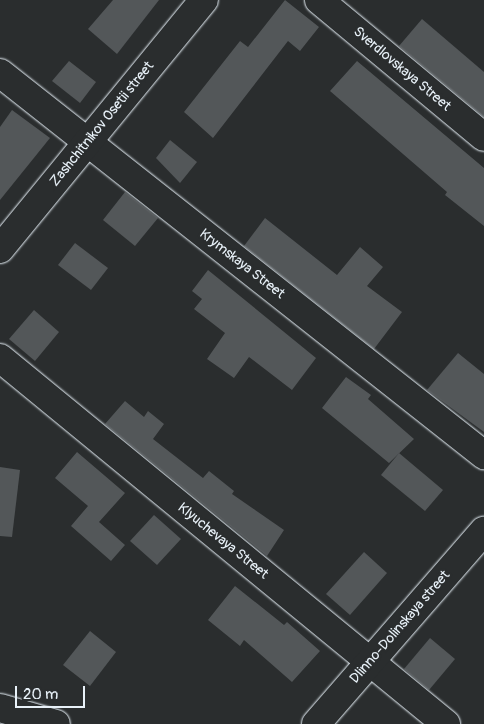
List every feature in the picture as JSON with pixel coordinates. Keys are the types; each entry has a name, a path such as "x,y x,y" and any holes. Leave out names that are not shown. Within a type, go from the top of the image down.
{"street":[{"name":"Zashchitnikov Osetii street","path":"0,249 204,0"},
{"name":"Sverdlovskaya Street","path":"319,0 484,137"},
{"name":"Krymskaya Street","path":"0,73 484,455"},
{"name":"Klyuchevaya Street","path":"0,358 446,724"},
{"name":"Dlinno-Dolinskaya street","path":"316,724 484,531"},
{"path":"0,708 56,724"}],"building":[{"path":"113,0 159,0 117,54 88,29"},
{"path":"285,0 319,27 300,51 288,41 213,138 184,112 240,41 248,47"},
{"path":"422,19 484,72 484,117 399,46"},
{"path":"69,61 96,82 80,103 52,81"},
{"path":"357,61 484,168 484,226 445,195 447,192 330,91"},
{"path":"12,110 50,138 0,200 0,127"},
{"path":"170,140 197,162 180,183 156,158"},
{"path":"125,192 158,218 135,246 103,220"},
{"path":"265,218 337,275 360,247 383,267 367,286 402,312 374,349 244,246"},
{"path":"75,243 108,268 91,290 58,265"},
{"path":"208,270 316,358 292,390 249,357 234,378 207,359 225,333 194,309 202,299 192,291"},
{"path":"34,310 59,332 35,361 9,339"},
{"path":"458,353 484,374 484,432 427,390"},
{"path":"346,377 371,395 368,399 414,439 389,463 322,408"},
{"path":"125,401 144,417 148,411 164,424 153,439 203,478 209,471 234,491 232,494 284,530 267,556 105,424"},
{"path":"77,452 125,493 99,522 125,545 111,561 71,526 88,506 55,478"},
{"path":"399,453 443,490 425,511 381,475"},
{"path":"0,467 20,470 12,537 0,536"},
{"path":"154,515 181,539 157,565 130,541"},
{"path":"364,552 387,573 350,615 326,594"},
{"path":"235,586 284,625 287,622 320,651 292,682 244,640 240,646 208,620"},
{"path":"90,631 116,652 90,686 63,665"},
{"path":"430,638 455,659 429,690 404,669"}]}
